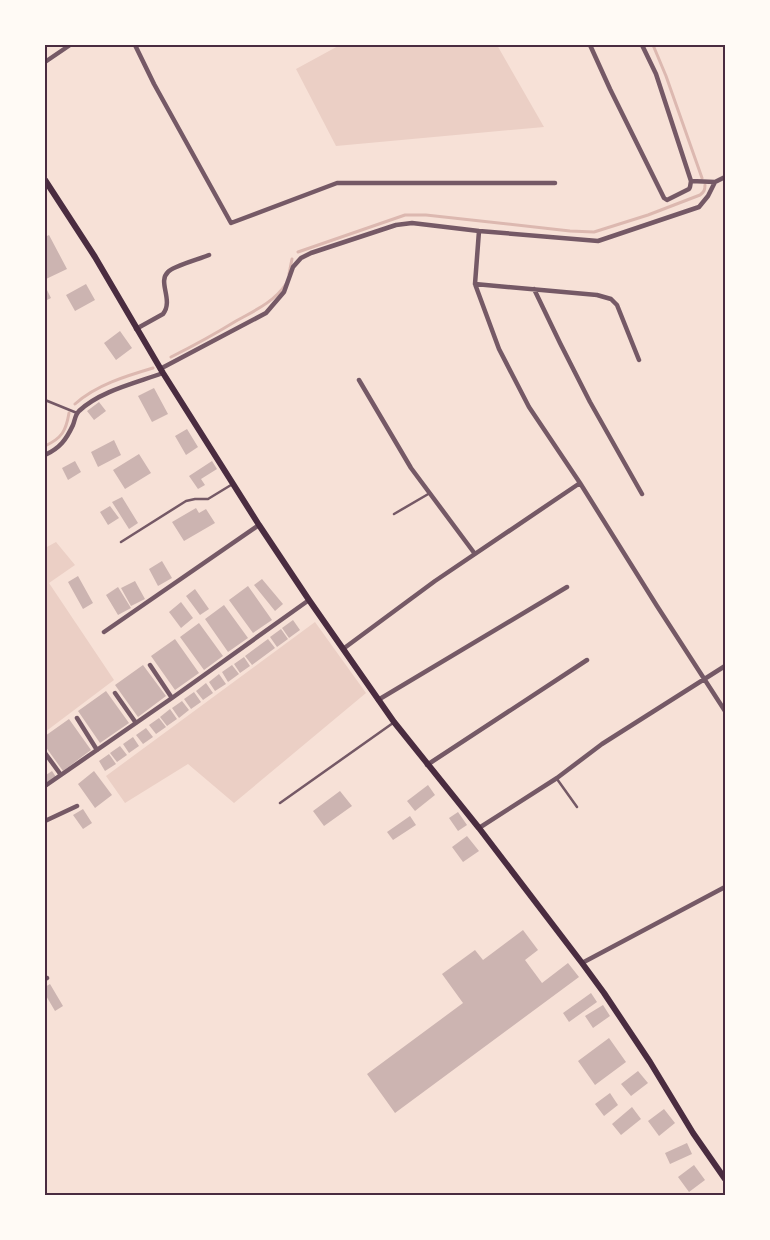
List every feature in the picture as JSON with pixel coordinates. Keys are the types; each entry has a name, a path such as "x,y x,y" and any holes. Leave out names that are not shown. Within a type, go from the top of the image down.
{"main road":[{"path":"45,180 95,257 136,329 233,484 342,649 394,722 582,963 650,1062 693,1134 725,1179"}],"street":[{"path":"45,62 70,45"},
{"path":"135,45 154,84 231,223 337,183 554,184"},
{"path":"590,45 664,198 667,200 685,191 690,186 691,180 656,74 642,45"},
{"path":"691,180 715,182 725,177"},
{"path":"45,455 54,451 64,442 77,413 86,405 104,394 162,371 266,313 284,292 293,267 301,258 311,253 406,223 598,241 699,207 708,196 715,182"},
{"path":"479,231 476,284 499,349 529,407 580,483 725,712"},
{"path":"136,329 163,314 166,310 168,302 164,279 167,272 209,255"},
{"path":"476,284 597,295 611,299 617,305 639,360"},
{"path":"534,289 586,393 642,494"},
{"path":"359,380 411,468 475,554"},
{"path":"342,649 435,581 580,483"},
{"path":"104,632 259,525"},
{"path":"378,700 567,587"},
{"path":"45,786 309,600"},
{"path":"427,765 587,660"},
{"path":"150,665 172,698"},
{"path":"478,828 556,778 602,744 725,666"},
{"path":"115,693 136,723"},
{"path":"78,718 97,750"},
{"path":"45,753 61,775"},
{"path":"45,821 76,806"},
{"path":"582,963 725,887"}],"lane":[{"path":"45,400 77,413"},
{"path":"121,542 186,501 195,498 208,499 233,484"},
{"path":"394,514 430,493"},
{"path":"280,803 394,722"},
{"path":"556,778 577,807"}],"shaded area":[{"path":"340,45 497,45 544,127 336,146 296,69"},
{"path":"56,542 75,565 49,583 114,680 45,732 45,548"},
{"path":"315,622 366,693 234,803 188,764 125,803 106,776"}],"building":[{"path":"49,235 67,269 46,279 45,237"},
{"path":"86,284 95,300 75,311 66,295"},
{"path":"45,286 51,298 45,301"},
{"path":"120,331 132,348 116,360 104,343"},
{"path":"154,388 168,414 152,422 138,396"},
{"path":"99,402 106,411 94,420 87,411"},
{"path":"187,429 198,447 186,455 175,436"},
{"path":"114,440 121,455 98,467 91,452"},
{"path":"139,454 151,473 125,489 113,470"},
{"path":"75,461 81,472 68,480 62,468"},
{"path":"212,461 217,469 201,479 205,485 198,489 189,476"},
{"path":"122,497 138,523 129,529 112,502"},
{"path":"110,506 119,518 108,525 100,512"},
{"path":"196,508 199,513 206,509 215,523 184,541 172,522"},
{"path":"162,561 172,578 158,586 149,569"},
{"path":"78,576 93,603 83,609 68,582"},
{"path":"262,579 283,604 275,611 254,585"},
{"path":"135,581 145,599 131,606 121,588"},
{"path":"248,586 272,620 253,633 229,600"},
{"path":"118,587 131,608 118,615 106,595"},
{"path":"195,589 209,609 200,615 186,596"},
{"path":"181,602 193,618 181,628 169,612"},
{"path":"224,605 248,638 228,652 205,619"},
{"path":"293,620 300,630 289,638 282,628"},
{"path":"199,623 223,656 204,670 180,637"},
{"path":"281,629 288,639 277,647 270,637"},
{"path":"175,639 199,673 175,690 151,656"},
{"path":"268,639 275,648 252,665 245,656"},
{"path":"244,657 250,666 240,673 234,664"},
{"path":"143,665 166,696 138,717 115,685"},
{"path":"232,665 239,674 228,682 222,672"},
{"path":"219,674 226,684 215,691 209,682"},
{"path":"206,683 213,693 203,700 196,691"},
{"path":"106,691 129,723 100,743 78,711"},
{"path":"194,692 201,702 191,709 184,699"},
{"path":"182,701 189,710 179,718 172,708"},
{"path":"170,709 177,719 167,726 160,717"},
{"path":"159,718 166,727 156,734 149,725"},
{"path":"69,719 91,750 63,771 45,746 45,736"},
{"path":"146,728 153,737 143,744 136,735"},
{"path":"133,737 139,746 129,753 123,744"},
{"path":"120,746 127,755 117,762 110,753"},
{"path":"109,754 116,764 105,771 99,761"},
{"path":"52,771 56,777 45,784 45,773 46,775"},
{"path":"94,771 112,795 95,808 78,784"},
{"path":"428,785 435,795 415,811 407,801"},
{"path":"340,791 352,806 324,826 313,811"},
{"path":"83,809 92,823 83,829 73,815"},
{"path":"458,812 467,825 458,831 449,818"},
{"path":"410,816 416,825 393,840 387,832"},
{"path":"467,836 479,851 463,862 452,847"},
{"path":"523,930 538,950 525,960 542,983 568,963 579,977 395,1113 367,1074 463,1003 442,974 475,950 483,960"},
{"path":"50,984 63,1006 55,1011 45,994 45,987"},
{"path":"591,993 597,1002 569,1022 563,1013"},
{"path":"603,1005 610,1016 593,1028 585,1016"},
{"path":"609,1038 626,1062 595,1085 578,1061"},
{"path":"638,1071 648,1083 631,1096 621,1084"},
{"path":"610,1093 618,1105 604,1116 595,1104"},
{"path":"632,1107 641,1119 621,1135 612,1124"},
{"path":"664,1109 675,1123 659,1136 648,1121"},
{"path":"687,1143 692,1154 670,1164 665,1153"},
{"path":"694,1165 705,1180 689,1192 678,1177"}],"waterway":[{"path":"653,45 702,178"},
{"path":"298,252 405,215 426,215 594,232 648,215 700,195 704,191 705,185"},
{"path":"289,274 292,259"},
{"path":"171,357 263,306 276,296 286,284"},
{"path":"75,404 102,386 153,368"},
{"path":"45,446 62,433 69,413"}]}
